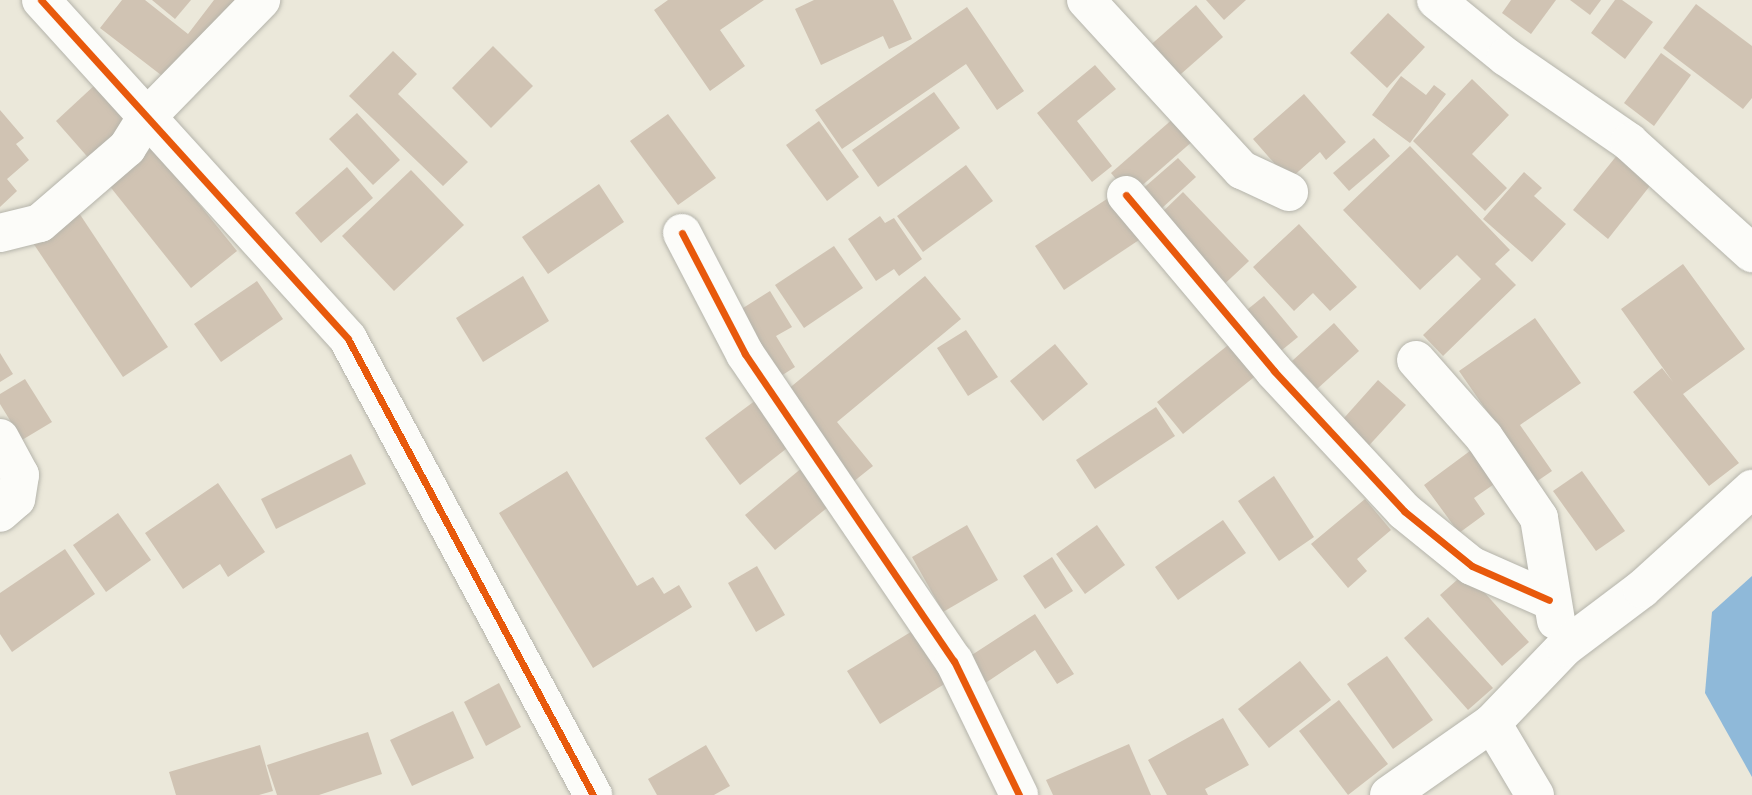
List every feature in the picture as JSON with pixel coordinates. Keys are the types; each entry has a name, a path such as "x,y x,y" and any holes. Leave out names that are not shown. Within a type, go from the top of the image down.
{"street":[{"path":"41,0 348,339 593,795"},
{"path":"0,233 40,223 127,148 146,118 261,0"},
{"path":"1086,0 1242,170 1289,192"},
{"path":"1436,0 1506,57 1629,142 1752,253"},
{"path":"1126,195 1275,371 1404,511 1472,566 1549,600"},
{"path":"682,233 745,354 954,661 1019,795"},
{"path":"1416,359 1484,438 1539,518 1549,600 1564,647"},
{"path":"0,438 20,475 16,499 0,513"},
{"path":"1389,795 1492,723 1564,647 1642,589 1752,489"},
{"path":"1492,723 1535,795"}],"water":[{"path":"1752,576 1752,777 1705,693 1712,612"}],"building":[{"path":"122,0 145,0 188,34 214,0 240,0 174,85 100,28"},
{"path":"152,0 191,0 175,19"},
{"path":"668,0 764,0 720,30 745,66 710,91 654,10"},
{"path":"814,0 893,0 912,39 889,49 883,36 821,65 795,9"},
{"path":"1206,0 1246,0 1224,20"},
{"path":"1511,0 1556,0 1531,34 1502,13"},
{"path":"1570,0 1601,0 1590,15"},
{"path":"1615,0 1622,0 1653,22 1625,59 1591,33"},
{"path":"1696,4 1752,46 1752,98 1743,109 1663,48"},
{"path":"1196,5 1223,37 1173,81 1146,49"},
{"path":"967,7 1024,91 997,110 966,64 842,149 815,110"},
{"path":"1388,13 1425,47 1387,88 1350,53"},
{"path":"493,46 533,86 491,128 452,88"},
{"path":"393,51 417,74 398,94 468,162 443,186 349,96"},
{"path":"1661,53 1691,75 1654,126 1624,103"},
{"path":"1095,65 1116,89 1077,121 1112,166 1092,182 1037,113"},
{"path":"1401,76 1426,95 1434,85 1446,94 1410,143 1372,115"},
{"path":"1472,79 1509,115 1472,154 1507,188 1485,211 1413,141"},
{"path":"97,83 134,124 92,162 56,121"},
{"path":"934,92 960,128 878,187 852,150"},
{"path":"1304,94 1346,142 1326,160 1320,152 1289,180 1253,139"},
{"path":"0,110 24,138 16,144 29,160 7,179 17,191 0,207"},
{"path":"357,113 400,160 373,185 329,139"},
{"path":"668,114 716,178 678,205 630,141"},
{"path":"1175,117 1194,140 1130,196 1111,173"},
{"path":"819,121 859,177 827,201 786,145"},
{"path":"1374,138 1390,156 1349,191 1333,173"},
{"path":"1410,146 1510,250 1495,264 1516,285 1443,356 1423,335 1481,279 1457,255 1420,290 1343,210"},
{"path":"153,147 237,251 191,288 108,184"},
{"path":"1618,154 1653,182 1608,239 1573,210"},
{"path":"1178,158 1196,177 1150,219 1132,198"},
{"path":"966,165 993,201 923,252 897,216"},
{"path":"347,167 373,198 321,243 295,213"},
{"path":"411,170 464,225 394,291 342,236"},
{"path":"1524,172 1542,188 1534,196 1566,224 1532,262 1483,219"},
{"path":"599,184 624,222 548,274 522,237"},
{"path":"1183,192 1249,261 1216,292 1151,223"},
{"path":"1116,193 1145,236 1064,290 1035,246"},
{"path":"77,210 168,347 123,377 31,240"},
{"path":"880,216 885,223 894,218 922,259 899,276 894,269 876,281 848,239"},
{"path":"1299,224 1357,287 1330,311 1313,293 1294,311 1253,267"},
{"path":"834,246 863,288 804,328 775,285"},
{"path":"1683,264 1745,349 1683,394 1739,463 1709,486 1633,392 1662,368 1673,382 1621,309"},
{"path":"523,276 549,321 483,362 456,318"},
{"path":"925,276 961,319 837,422 873,466 853,482 781,395"},
{"path":"257,281 283,319 221,362 194,324"},
{"path":"770,291 792,327 776,336 795,367 773,381 732,315"},
{"path":"1264,296 1298,337 1271,359 1237,318"},
{"path":"1535,318 1581,383 1520,425 1552,471 1536,482 1459,371"},
{"path":"1334,323 1359,351 1317,389 1292,361"},
{"path":"966,330 998,377 968,396 937,348"},
{"path":"1232,342 1258,374 1183,434 1157,402"},
{"path":"1055,344 1088,384 1043,421 1010,381"},
{"path":"0,353 13,374 0,382"},
{"path":"25,379 52,422 22,440 0,404 0,394"},
{"path":"1378,380 1406,405 1364,451 1336,427"},
{"path":"756,400 791,445 740,485 705,438"},
{"path":"1156,407 1175,436 1095,489 1076,460"},
{"path":"1478,445 1503,478 1474,498 1485,514 1459,533 1424,485"},
{"path":"351,454 366,484 276,529 261,499"},
{"path":"803,467 833,503 775,550 745,515"},
{"path":"567,471 637,586 653,577 664,594 679,585 692,607 593,668 499,513"},
{"path":"1582,471 1625,531 1596,551 1553,491"},
{"path":"1274,476 1314,537 1279,561 1238,501"},
{"path":"218,483 265,552 228,577 220,564 183,589 145,533"},
{"path":"1365,499 1391,530 1357,559 1367,571 1348,588 1311,544"},
{"path":"118,513 151,560 106,592 73,545"},
{"path":"1223,520 1246,553 1178,600 1155,567"},
{"path":"967,525 998,580 943,612 912,557"},
{"path":"1097,525 1125,565 1085,594 1056,554"},
{"path":"65,549 95,594 12,652 0,634 0,593"},
{"path":"1052,557 1073,591 1045,609 1023,576"},
{"path":"757,566 785,615 756,632 728,583"},
{"path":"1466,572 1529,642 1502,666 1440,595"},
{"path":"1035,614 1074,674 1057,684 1035,650 978,688 961,662"},
{"path":"1428,617 1493,688 1468,710 1404,638"},
{"path":"914,630 946,683 880,724 847,671"},
{"path":"1387,656 1433,720 1393,749 1347,684"},
{"path":"1300,661 1331,700 1269,748 1238,709"},
{"path":"499,683 521,727 486,746 464,702"},
{"path":"1339,700 1388,764 1348,795 1299,731"},
{"path":"453,711 474,758 412,786 390,740"},
{"path":"1223,718 1249,765 1205,789 1208,795 1167,795 1148,760"},
{"path":"368,732 382,774 319,795 277,795 267,765"},
{"path":"1129,744 1151,795 1053,795 1046,780"},
{"path":"260,745 273,791 259,795 176,795 169,772"},
{"path":"706,745 730,786 714,795 657,795 648,779"}],"cycle path":[{"path":"41,0 348,339 593,795"},
{"path":"1126,195 1274,371 1404,511 1472,566 1549,600"},
{"path":"682,233 745,354 954,661 1019,795"}]}
